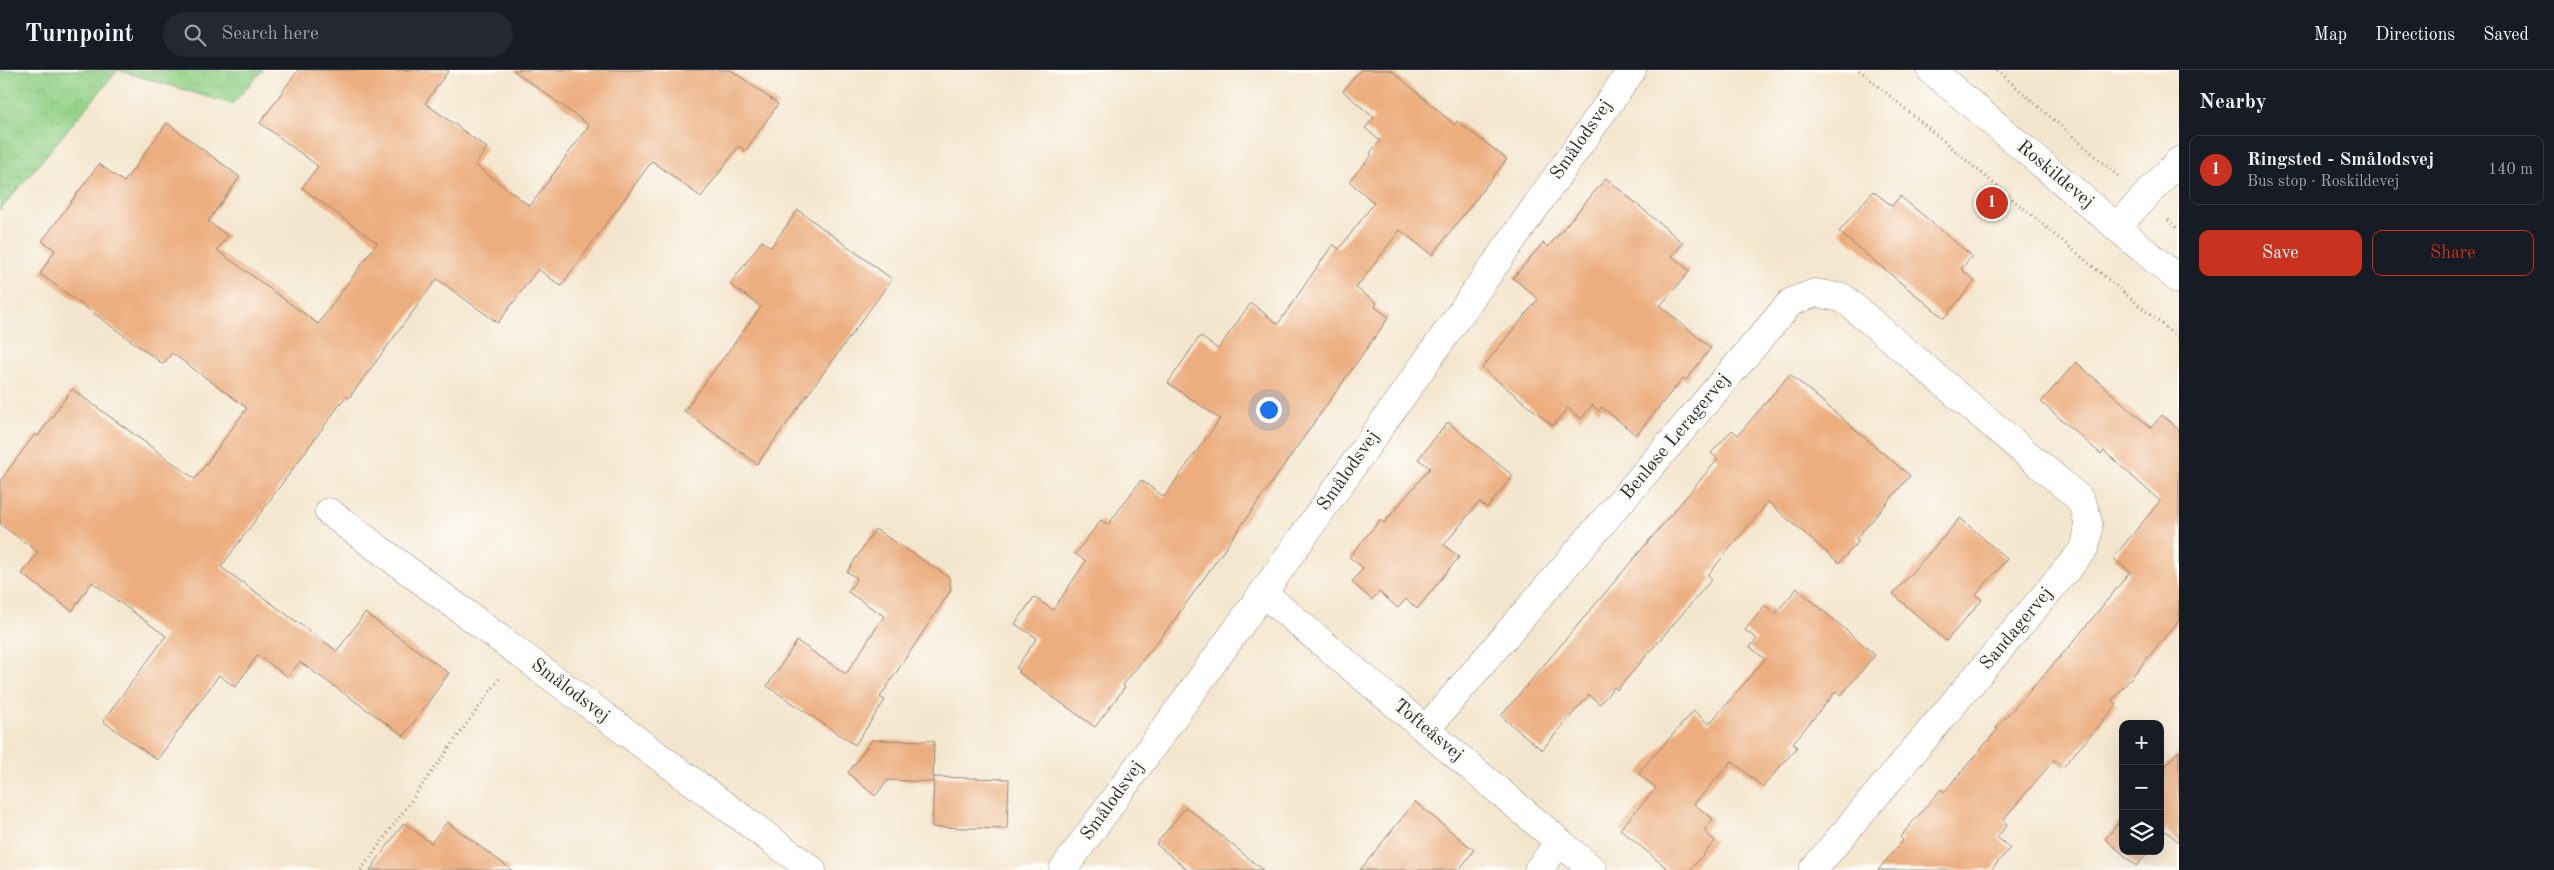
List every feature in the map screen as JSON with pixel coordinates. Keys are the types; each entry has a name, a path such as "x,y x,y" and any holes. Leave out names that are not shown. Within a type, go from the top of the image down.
{"street":[{"name":"Smålodsvej","path":"1063,870 1264,593 1632,70"},
{"name":"Roskildevej","path":"1931,70 2179,280"},
{"path":"2116,227 2179,161"},
{"name":"Benløse Leragervej","path":"1426,729 1791,302 1815,293 1843,298 1959,396"},
{"name":"Sandagervej","path":"1813,870 2084,549 2089,535 2089,521 2079,498 1959,396"},
{"name":"Smålodsvej","path":"329,512 812,870"},
{"name":"Tofteåsvej","path":"1264,593 1593,870"},
{"path":"1538,870 1560,842"}],"path":[{"path":"1859,70 2179,339"},
{"path":"1997,70 2179,229"},
{"path":"360,870 518,652"}],"green space":[{"path":"0,70 118,70 0,210"},
{"path":"118,70 263,70 232,104"}],"building":[{"path":"298,70 449,70 425,103 487,148 475,165 530,206 589,125 513,70 731,70 778,104 745,151 739,146 701,197 652,161 561,286 538,269 498,323 437,279 349,398 346,396 221,567 337,651 365,613 449,673 404,736 300,662 288,677 258,655 235,687 219,675 157,760 103,721 166,636 92,582 72,611 22,574 38,552 0,524 0,481 35,434 38,436 72,389 195,479 247,408 172,353 163,364 40,274 55,250 42,241 99,164 124,182 167,123 240,177 208,221 228,236 217,250 318,324 377,243 302,188 318,166 260,123"},
{"path":"1360,70 1391,70 1455,125 1457,121 1507,159 1432,255 1400,230 1356,288 1377,303 1375,307 1389,317 1173,622 1123,685 1125,687 1095,727 1018,672 1020,670 1016,668 1037,638 1015,624 1034,597 1053,610 1086,561 1075,554 1101,520 1108,525 1141,480 1164,497 1220,419 1168,383 1200,336 1218,349 1251,303 1278,324 1333,244 1339,249 1374,203 1349,181 1372,155 1370,153 1380,141 1365,128 1374,118 1343,91"},
{"path":"1606,178 1683,243 1672,256 1690,271 1660,306 1711,348 1686,380 1683,378 1636,435 1602,407 1599,411 1592,405 1581,419 1568,408 1553,426 1482,368 1538,299 1513,278 1543,243 1548,247"},
{"path":"1873,191 1892,206 1900,196 1972,256 1961,269 1975,281 1944,318 1839,232"},
{"path":"798,210 892,279 757,464 684,411 761,307 730,284 762,241 771,247"},
{"path":"2076,362 2151,428 2162,415 2179,430 2179,620 2112,701 2117,705 2063,767 2054,760 2003,820 2007,825 1997,837 2010,848 1991,870 1878,870 1903,840 1900,837 1941,789 1944,792 1998,729 1996,728 2069,647 2130,572 2113,558 2160,501 2104,451 2101,454 2041,402"},
{"path":"1790,374 1910,476 1856,539 1859,541 1839,563 1768,502 1708,575 1712,579 1617,690 1614,687 1600,704 1589,695 1542,750 1501,716 1718,459 1711,453 1732,430 1738,435"},
{"path":"1448,422 1513,476 1487,508 1479,502 1444,545 1459,557 1417,609 1406,599 1398,608 1379,592 1372,600 1352,582 1363,568 1349,557 1380,520 1384,523 1430,468 1418,459"},
{"path":"1960,518 2007,559 1976,595 1982,600 1946,641 1893,594"},
{"path":"875,529 949,577 951,590 880,697 885,700 855,745 767,686 797,641 846,674 884,616 848,592 857,578 847,572"},
{"path":"1797,588 1875,655 1841,695 1836,691 1793,743 1797,747 1763,787 1732,761 1694,804 1713,819 1704,831 1715,841 1690,870 1669,870 1620,829 1656,788 1638,773 1694,711 1709,724 1765,659 1750,647 1757,639 1745,630 1765,605 1775,614"},
{"path":"872,740 934,741 933,782 888,780 875,796 848,773"},
{"path":"2179,751 2179,842 2166,831 2164,833 2164,768"},
{"path":"934,777 1009,779 1007,829 932,827"},
{"path":"1415,802 1474,850 1459,870 1360,870"},
{"path":"1186,807 1263,870 1188,870 1156,844"},
{"path":"447,822 512,870 370,870 404,823 431,843"},
{"path":"2119,823 2119,851 2105,839"},
{"path":"2124,855 2146,855 2137,866"}],"place":[{"name":"Ringsted - Smålodsvej","path":"1992,203"}]}
